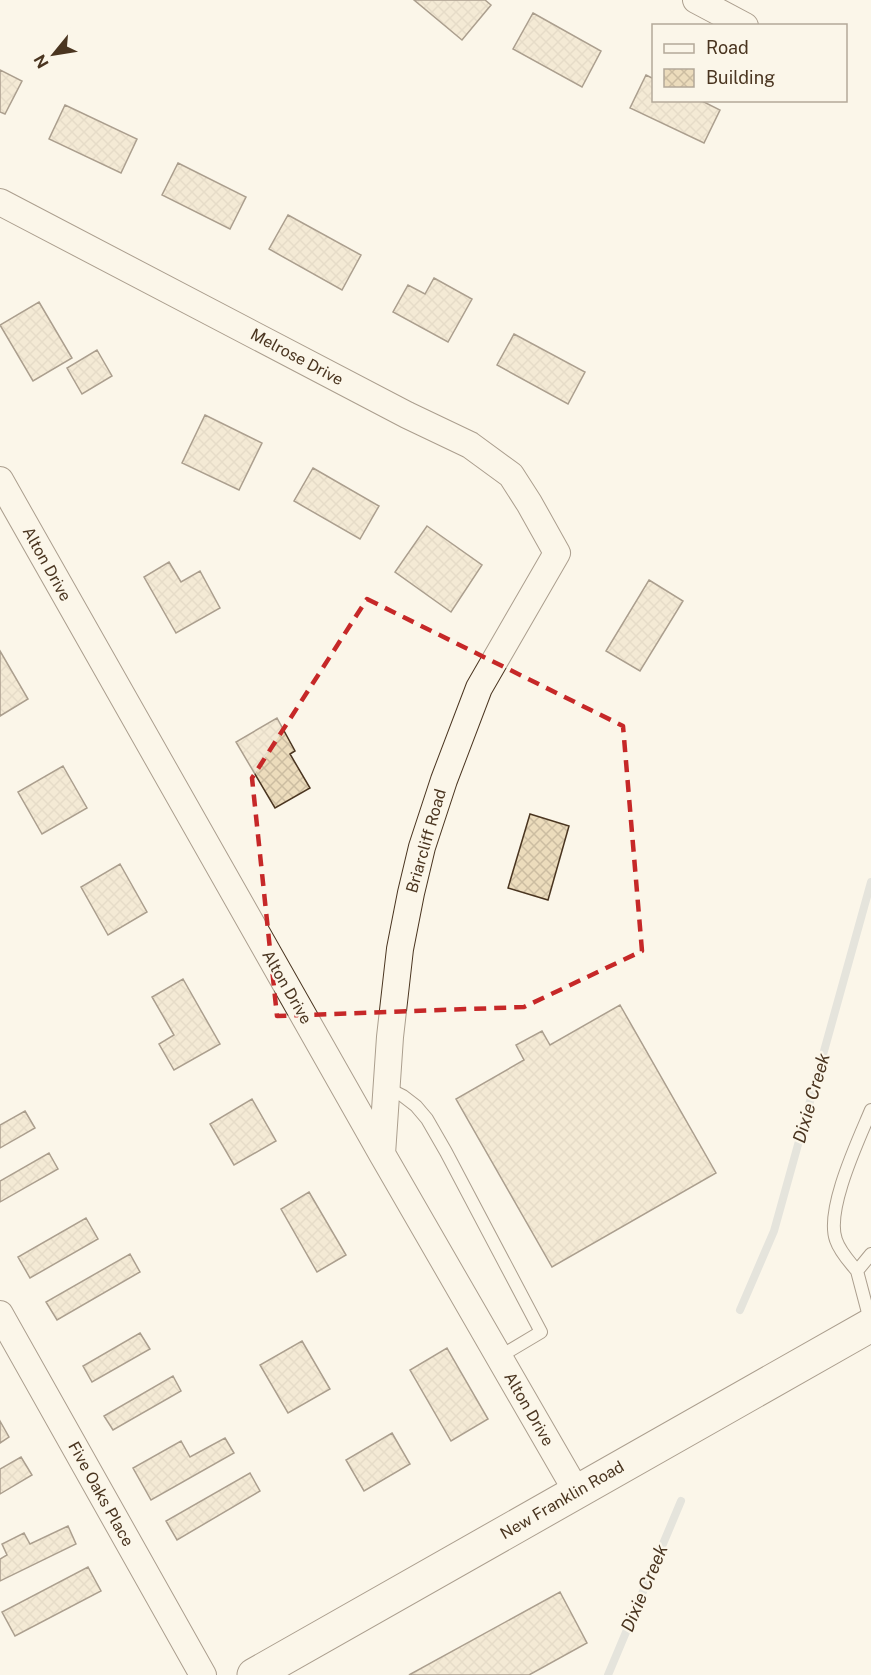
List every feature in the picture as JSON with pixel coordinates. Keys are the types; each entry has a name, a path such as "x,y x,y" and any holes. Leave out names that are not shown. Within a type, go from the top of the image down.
{"highway":[{"name":"New Franklin Road","path":"254,1675 871,1325"}],"street":[{"path":"696,0 741,24"},
{"name":"Melrose Drive","path":"0,202 407,415 470,445 511,475 557,553"},
{"name":"Alton Drive","path":"0,480 382,1154 577,1492"},
{"name":"Briarcliff Road","path":"382,1154 390,1037 400,948 422,847 444,780 479,688 557,553"},
{"name":"Five Oaks Place","path":"0,1314 203,1675"}],"lane":[{"path":"387,1088 416,1106 427,1119 542,1332 499,1357"},
{"path":"871,1110 836,1201 833,1222 835,1238 844,1255 857,1270 871,1325"},
{"path":"857,1270 871,1254"}],"highlighted area":[{"path":"367,599 623,726 642,951 524,1007 277,1016 252,778"}],"building":[{"path":"414,0 485,0 491,5 462,40"},
{"path":"533,13 601,51 582,87 513,49"},
{"path":"0,70 22,81 5,114 0,112"},
{"path":"646,75 652,78 652,102 704,102 720,110 704,143 630,108"},
{"path":"65,105 137,139 121,173 49,139"},
{"path":"178,163 246,197 230,229 162,195"},
{"path":"288,215 361,255 342,290 269,249"},
{"path":"434,278 472,299 448,342 393,312 408,285 425,294"},
{"path":"39,302 72,358 33,381 0,325"},
{"path":"514,334 585,372 568,404 497,365"},
{"path":"97,350 112,376 82,394 67,368"},
{"path":"205,415 262,443 239,490 182,463"},
{"path":"313,468 379,506 360,539 294,501"},
{"path":"427,526 482,565 451,612 395,572"},
{"path":"169,562 181,582 200,571 220,608 176,633 144,577"},
{"path":"649,580 683,601 640,671 606,651"},
{"path":"0,651 28,699 0,716"},
{"path":"277,718 295,751 290,754 310,788 275,808 236,742"},
{"path":"63,766 87,808 42,834 18,792"},
{"path":"530,814 569,826 548,900 508,888"},
{"path":"120,864 147,912 108,935 81,887"},
{"path":"183,979 220,1044 174,1070 159,1044 174,1035 152,997"},
{"path":"620,1005 716,1173 552,1267 456,1099 524,1060 516,1045 542,1031 550,1045"},
{"path":"252,1099 276,1141 234,1165 210,1124"},
{"path":"25,1111 35,1128 0,1148 0,1125"},
{"path":"49,1153 58,1169 0,1202 0,1181"},
{"path":"309,1192 346,1255 317,1272 281,1209"},
{"path":"86,1218 98,1239 30,1278 18,1257"},
{"path":"130,1254 140,1272 57,1320 46,1302"},
{"path":"140,1333 150,1349 92,1382 83,1366"},
{"path":"302,1341 330,1389 288,1413 260,1365"},
{"path":"447,1348 488,1419 451,1441 410,1370"},
{"path":"173,1376 181,1391 113,1430 104,1416"},
{"path":"0,1421 9,1437 0,1443"},
{"path":"392,1433 410,1464 364,1491 346,1460"},
{"path":"225,1438 234,1453 151,1500 133,1468 181,1441 190,1457"},
{"path":"21,1457 32,1475 0,1494 0,1469"},
{"path":"250,1473 260,1491 177,1540 166,1521"},
{"path":"68,1526 76,1544 0,1581 0,1559 7,1555 2,1544 24,1533 30,1544"},
{"path":"88,1567 101,1591 15,1636 2,1612"},
{"path":"560,1592 587,1643 529,1675 409,1675"}],"waterway":[{"name":"Dixie Creek","path":"740,1310 774,1231 871,882"},
{"name":"Dixie Creek","path":"608,1675 681,1501"}]}
